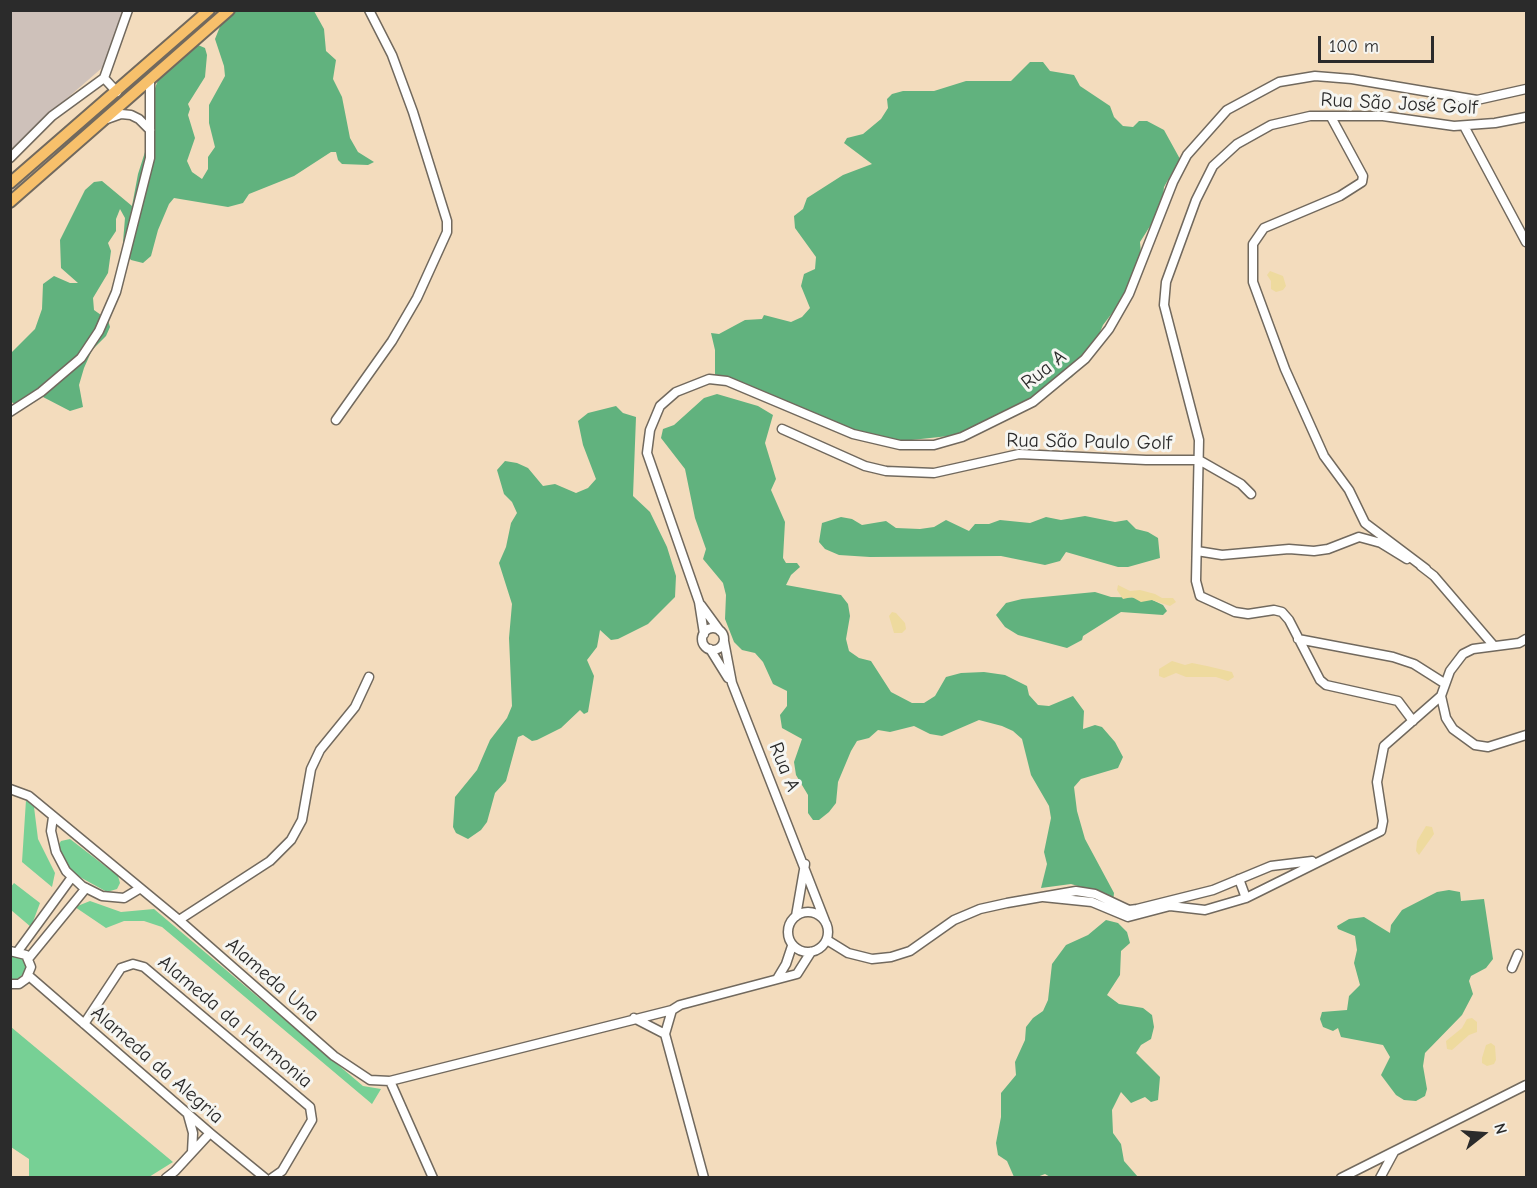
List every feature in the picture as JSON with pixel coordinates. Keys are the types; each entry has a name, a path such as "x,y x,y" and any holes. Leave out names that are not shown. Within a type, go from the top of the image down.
{"main road":[{"path":"10,183 117,92 208,10"},
{"path":"10,202 229,10"}],"street":[{"path":"10,158 59,110 104,78 128,10"},
{"path":"336,420 392,341 417,298 447,232 447,221 413,112 392,56 369,10"},
{"name":"Rua A","path":"825,921 805,864 732,683 710,649 704,644 699,602 647,453 650,430 660,406 676,392 709,379 728,381 853,434 900,445 934,445 963,437 1033,402 1085,359 1103,336 1129,294 1173,182 1187,154 1227,110 1279,82 1315,76 1352,79 1477,100 1527,89"},
{"path":"104,78 117,92"},
{"path":"10,412 41,392 81,358 99,331 116,292 150,158 151,133 148,107 150,80"},
{"path":"102,122 112,116 130,115 147,125 151,133"},
{"name":"Rua São José Golf","path":"1298,636 1282,612 1274,610 1248,614 1235,612 1200,596 1196,581 1199,440 1164,305 1166,282 1196,200 1213,166 1237,144 1271,125 1310,116 1383,116 1464,126 1527,117"},
{"path":"1331,117 1363,176 1362,182 1341,196 1264,228 1256,237 1251,262 1260,303 1324,456 1349,489 1365,523 1418,560 1494,646"},
{"path":"1464,126 1527,242"},
{"name":"Rua São Paulo Golf","path":"782,429 866,466 907,473 942,471 1002,455 1019,454 1199,460 1241,484 1251,494"},
{"path":"1359,537 1365,523"},
{"path":"1197,551 1222,555 1289,549 1314,551 1328,549 1359,537 1381,543 1426,569"},
{"name":"Rua A","path":"699,602 720,631 732,683"},
{"path":"704,634 710,629 720,631"},
{"path":"1298,636 1393,657 1414,664 1444,683"},
{"path":"1298,636 1320,680 1326,685 1398,701 1413,721"},
{"path":"1527,639 1473,649 1463,654 1444,683 1441,696 1446,718 1453,729 1475,745 1488,747 1527,735"},
{"path":"710,649 720,647 724,641"},
{"path":"179,920 270,861 291,840 302,820 310,769 320,750 355,707 369,677"},
{"path":"1043,897 1092,902 1128,917 1170,906 1205,910 1246,898 1381,831 1383,822 1377,782 1384,746 1441,696"},
{"name":"Alameda Una","path":"10,789 29,796 179,920 334,1056 370,1080 390,1081"},
{"path":"53,817 51,831 56,852 72,877 86,888 102,896 124,898 139,889"},
{"path":"827,940 848,953 872,959 891,957 910,951 954,920 980,909 1076,891 1095,894 1129,910 1213,890 1271,867 1319,861"},
{"path":"777,979 786,964 792,946 788,926 796,916 805,864"},
{"path":"10,984 19,984 29,976 31,967 28,959 14,951 72,877"},
{"path":"1239,879 1246,898"},
{"path":"28,959 86,888"},
{"path":"60,893 65,893 71,898 72,905"},
{"path":"433,1178 390,1081 672,1010 680,1005 796,974 811,952 823,946 827,940 825,921 815,913 796,916"},
{"path":"42,917 54,927"},
{"path":"792,946 798,950 811,952"},
{"path":"1512,968 1518,954"},
{"name":"Alameda da Harmonia","path":"84,1024 121,968 133,964 144,967 310,1107 312,1120 282,1171 272,1178"},
{"name":"Alameda da Alegria","path":"29,976 265,1178"},
{"path":"672,1010 666,1034 704,1178"},
{"path":"634,1018 666,1034"},
{"path":"1341,1178 1527,1084"},
{"path":"188,1114 193,1133 192,1152"},
{"path":"166,1178 176,1171 210,1133"},
{"path":"1380,1178 1395,1151"}],"shaded area":[{"path":"11,11 123,11 103,67 41,121 17,152 11,149"}],"green space":[{"path":"234,11 314,11 324,29 326,51 336,60 333,79 342,97 350,138 358,152 374,162 368,165 342,164 336,152 331,152 294,176 249,194 243,203 228,207 174,198 158,230 151,256 143,263 131,260 125,253 123,242 125,218 120,209 116,219 116,231 108,243 111,251 108,273 93,298 94,310 108,320 110,327 106,336 92,350 84,368 79,385 83,407 70,411 43,397 25,398 20,406 11,402 11,353 35,329 42,309 43,284 54,276 70,283 78,283 61,268 60,240 85,190 94,182 102,181 132,206 138,174 152,130 154,91 158,80 167,69 198,45 205,48 207,55 205,77 188,104 190,109 188,115 195,138 187,161 192,172 202,179 208,169 208,157 215,147 209,123 209,105 225,76 215,39 221,24"},
{"path":"1030,62 1043,62 1050,71 1074,75 1080,86 1110,106 1114,117 1123,126 1133,127 1139,121 1147,121 1164,130 1180,159 1164,187 1163,197 1166,201 1140,242 1141,254 1126,295 1103,325 1089,358 1072,377 1041,397 958,435 893,442 877,440 715,380 715,350 711,333 719,334 745,320 762,319 764,315 791,322 802,317 810,308 801,286 804,274 815,269 816,257 795,228 794,216 803,209 807,198 843,175 872,164 844,143 847,138 863,134 881,119 888,108 887,99 892,94 903,91 934,91 966,81 1011,81"},
{"path":"717,394 758,406 773,415 765,443 776,479 771,490 785,522 783,558 786,563 797,563 800,567 791,575 786,585 841,595 848,604 850,616 846,639 849,651 859,658 871,661 891,692 912,703 924,703 935,696 946,677 961,673 984,672 1005,675 1027,686 1029,695 1038,705 1049,706 1073,696 1084,711 1083,729 1095,725 1102,727 1115,742 1123,757 1118,768 1081,779 1074,787 1077,811 1085,839 1114,893 1113,902 1085,888 1071,884 1041,888 1047,864 1044,852 1051,818 1049,806 1031,775 1022,739 1013,731 1002,726 979,720 942,736 930,734 914,726 890,732 878,730 869,738 857,741 838,782 836,803 819,820 813,820 808,813 808,795 796,775 794,762 802,739 782,728 780,715 787,706 787,691 773,684 763,662 755,653 742,650 734,642 725,619 726,595 723,583 703,559 706,549 695,518 685,469 661,438 663,429 674,425 704,398"},
{"path":"616,406 623,413 636,417 633,496 650,512 667,547 676,576 675,597 648,624 618,639 611,640 600,630 597,647 587,660 594,676 588,712 584,714 580,710 561,728 537,740 532,741 523,735 518,737 506,781 495,793 487,822 481,830 468,839 456,833 453,827 455,797 477,770 490,740 507,718 512,706 509,638 512,604 499,563 506,547 511,523 517,513 512,502 504,494 497,470 505,461 517,463 528,468 543,486 555,484 576,493 588,488 596,479 583,445 578,421 588,413"},
{"path":"1085,516 1115,522 1127,520 1136,529 1158,538 1160,558 1128,567 1118,567 1066,552 1060,561 1045,565 1001,556 870,557 839,555 825,549 819,542 822,523 841,517 852,519 862,525 886,521 896,528 920,529 934,527 946,520 969,531 975,524 989,524 1000,520 1030,523 1046,517 1061,520"},
{"path":"1095,592 1111,597 1148,598 1163,605 1167,611 1163,615 1121,612 1067,648 1018,635 1005,627 996,615 1006,603 1022,599"},
{"path":"26,800 34,807 38,839 55,873 52,887 22,862"},
{"path":"70,839 118,876 120,883 117,889 107,892 78,876 63,861 58,846 61,841"},
{"path":"14,883 40,903 31,927 11,910 10,888"},
{"path":"1449,890 1460,892 1461,901 1484,899 1493,959 1486,968 1471,976 1469,981 1473,994 1462,1015 1425,1053 1423,1066 1427,1089 1425,1096 1416,1101 1404,1100 1396,1095 1381,1075 1390,1057 1383,1045 1341,1037 1338,1028 1333,1031 1323,1027 1320,1019 1322,1012 1347,1010 1349,996 1360,985 1354,963 1357,950 1355,936 1338,929 1337,926 1349,919 1364,917 1390,933 1391,925 1402,910 1437,892"},
{"path":"90,901 121,912 154,909 363,1086 381,1089 372,1104 162,927 144,921 124,921 106,928 75,907"},
{"path":"1106,920 1118,923 1127,932 1130,943 1121,951 1120,975 1107,995 1119,1004 1143,1008 1152,1015 1154,1027 1151,1039 1141,1045 1136,1053 1160,1077 1158,1100 1151,1102 1145,1097 1131,1103 1121,1092 1112,1110 1113,1133 1121,1144 1124,1161 1138,1177 1052,1178 1045,1174 1037,1177 1014,1177 1007,1161 998,1155 996,1143 1001,1117 1001,1093 1016,1075 1015,1062 1025,1040 1026,1027 1043,1011 1048,1000 1052,964 1066,945 1088,935"},
{"path":"11,956 20,957 26,964 25,973 17,979 11,979"},
{"path":"11,1027 173,1162 149,1177 29,1177 29,1159 11,1147"}],"sand":[{"path":"1270,271 1283,276 1286,286 1283,290 1276,292 1271,289 1271,281 1267,275"},
{"path":"1118,585 1130,591 1140,590 1162,598 1173,598 1176,602 1170,606 1152,600 1141,602 1132,597 1123,599 1117,590"},
{"path":"892,612 896,613 905,623 906,629 902,633 894,633 889,616"},
{"path":"1172,661 1232,672 1234,677 1228,681 1216,677 1186,677 1176,673 1164,678 1159,676 1159,669"},
{"path":"1426,826 1432,827 1434,834 1419,855 1416,851 1417,841"},
{"path":"1472,1018 1477,1022 1477,1032 1469,1035 1452,1050 1447,1049 1446,1041 1462,1028 1467,1019"},
{"path":"1491,1043 1495,1046 1496,1060 1494,1064 1487,1066 1482,1063 1482,1058 1486,1045"}]}
